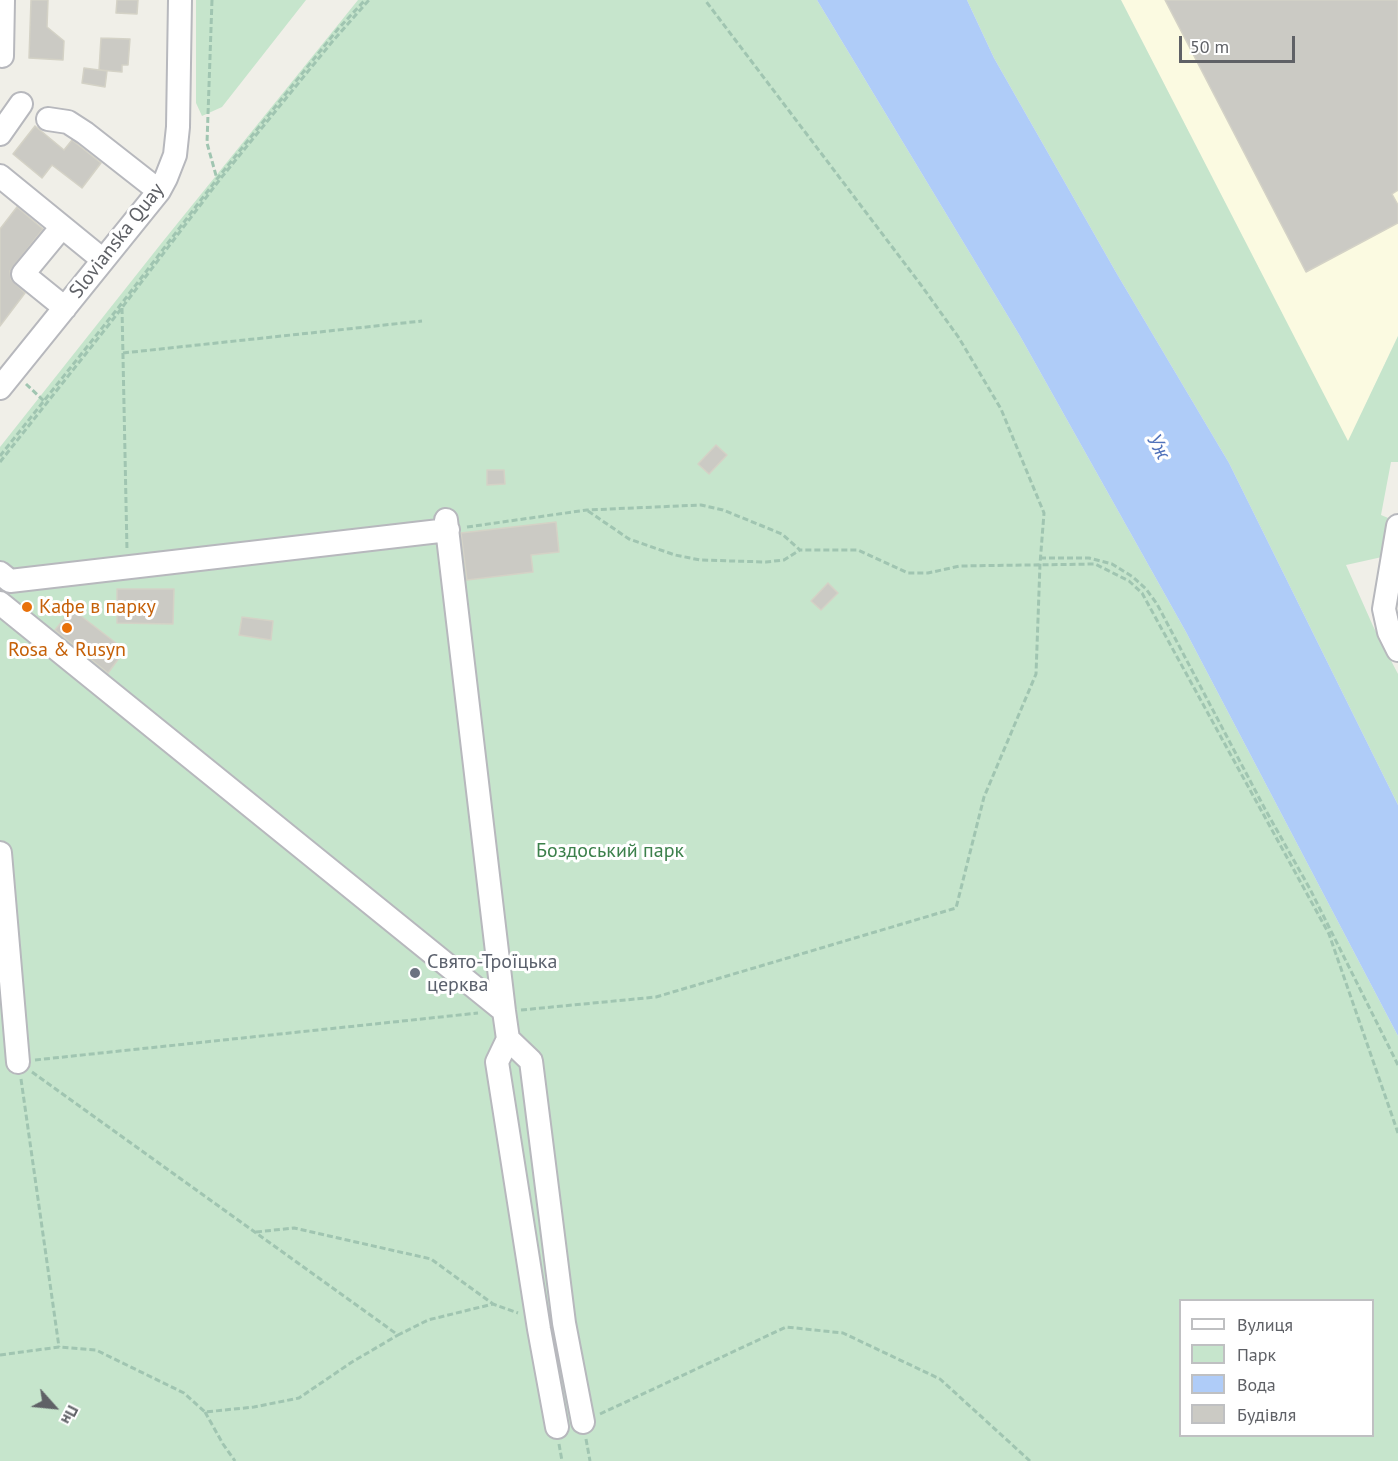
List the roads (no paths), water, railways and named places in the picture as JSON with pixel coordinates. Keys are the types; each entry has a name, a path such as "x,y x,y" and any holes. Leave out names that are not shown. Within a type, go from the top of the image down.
{"street":[{"path":"2,57 3,0"},
{"name":"Slovianska Quay","path":"7,383 159,191 175,155 176,146 180,0"},
{"path":"0,134 21,104"},
{"path":"48,119 68,122 85,133 159,191"},
{"path":"0,176 103,260"},
{"path":"62,228 23,274 65,308"},
{"path":"0,573 10,581 447,525 508,1039 496,1062 557,1427"},
{"path":"1398,526 1393,575 1384,609 1389,632 1398,650"},
{"path":"0,603 504,1011"},
{"path":"0,853 18,1062"},
{"path":"508,1039 531,1061 564,1323 583,1422"}],"water":[{"name":"Уж","path":"817,0 967,0 994,58 1117,274 1229,463 1398,805 1398,1036 1186,632 1020,336"}],"place":[{"name":"Кафе в парку","path":"27,607"},
{"name":"Rosa & Rusyn","path":"67,628"},
{"name":"Свято-Троїцька церква","path":"415,973"}],"park label":[{"name":"Боздоський парк","path":"610,851"}]}
